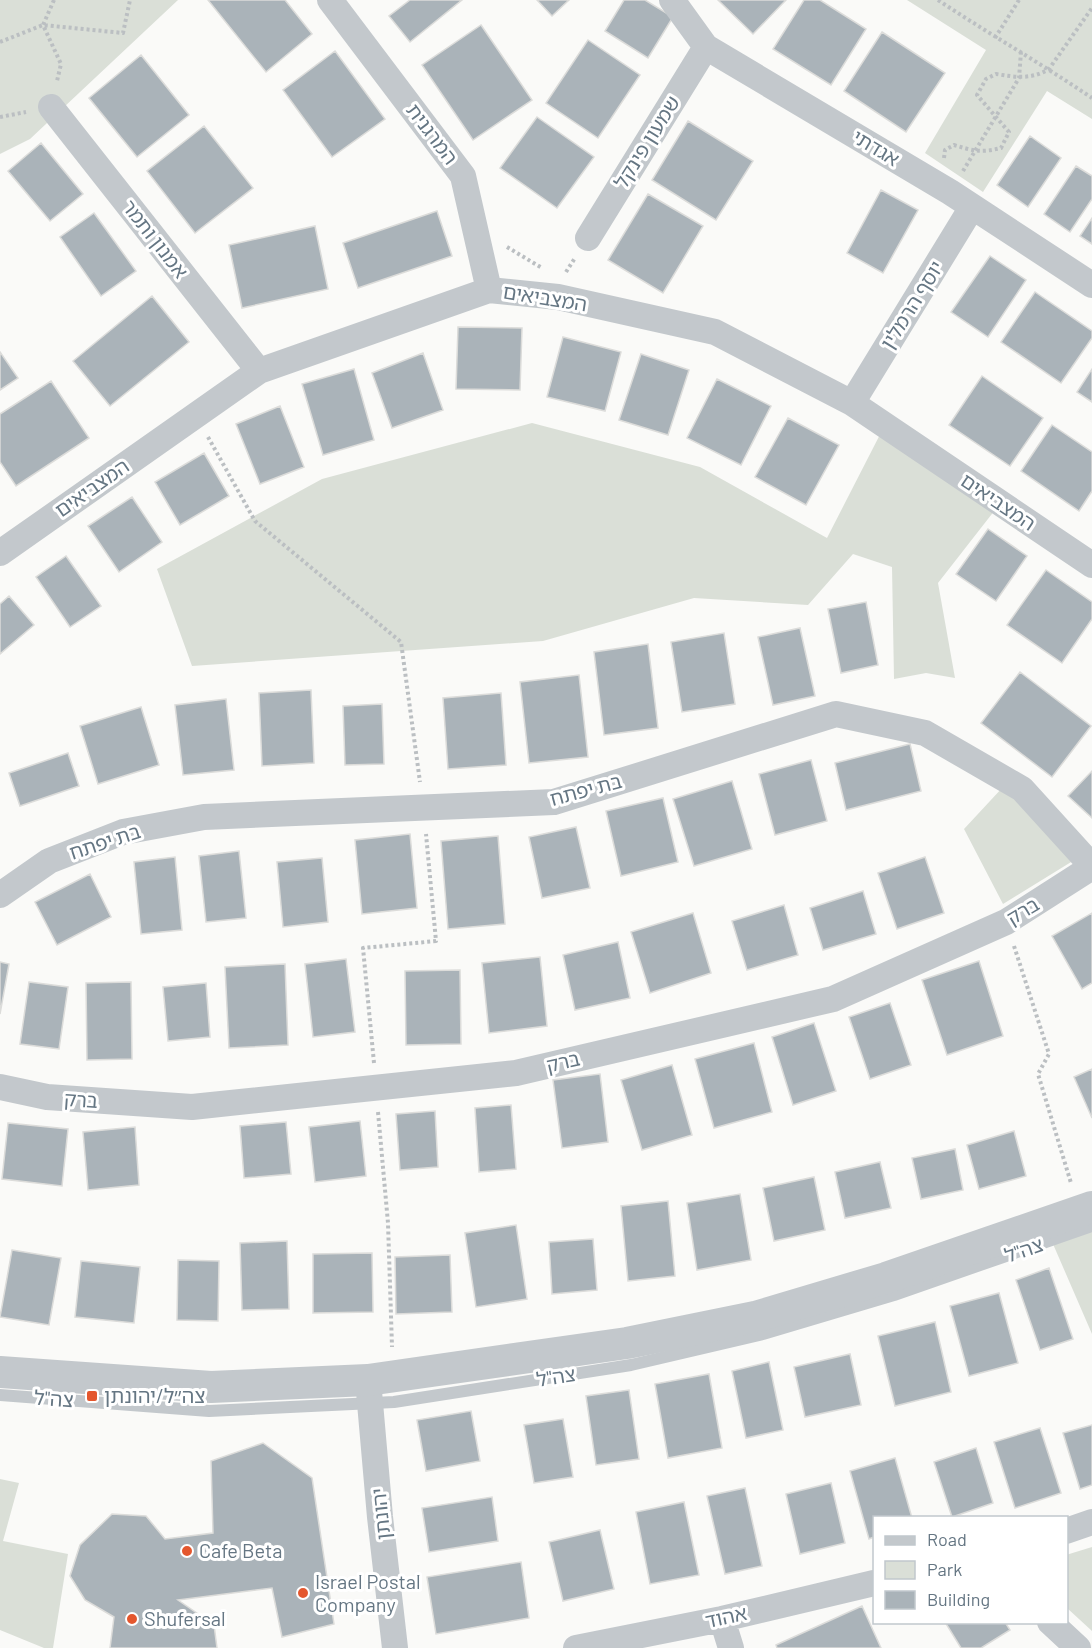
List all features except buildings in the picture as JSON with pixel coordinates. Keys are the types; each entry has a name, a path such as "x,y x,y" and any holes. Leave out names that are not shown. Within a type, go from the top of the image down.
{"street":[{"name":"המרגנית","path":"330,0 464,176 489,290"},
{"name":"אגדתי","path":"672,0 706,47 940,186 1092,285"},
{"name":"שמעון פינקל","path":"588,238 706,47"},
{"name":"אמנון ותמר","path":"51,107 258,371"},
{"name":"יוסף הרמלין","path":"852,403 972,207"},
{"name":"המצביאים","path":"1,549 258,371 489,290 560,288 715,332 852,403 1092,565"},
{"name":"בת יפתח","path":"0,895 49,861 123,832 204,817 554,802 836,714 925,733 1022,789 1092,867"},
{"name":"ברק","path":"0,1087 47,1097 192,1107 516,1073 832,999 1006,922 1092,867"},
{"name":"צה\"ל","path":"0,1372 211,1387 369,1392 755,1317 1088,1216"},
{"name":"יהונתן","path":"369,1392 396,1648"},
{"path":"1068,1530 1092,1522"},
{"name":"אהוד","path":"576,1648 873,1583"},
{"path":"722,1618 731,1648"},
{"path":"1051,1624 1078,1648"}],"lane":[{"name":"צה\"ל","path":"0,1395 209,1411 369,1392"}],"path":[{"path":"0,117 51,107 61,64 43,25 54,0"},
{"path":"0,42 43,25 123,33 130,0"},
{"path":"938,0 1092,98"},
{"path":"995,38 1019,0"},
{"path":"949,164 943,157 945,150 954,145 975,152 1001,148 1009,132 977,95 986,79 996,74 1019,78 1039,75 1048,69 1092,8"},
{"path":"954,170 960,176 1019,78 1021,52"},
{"path":"475,229 560,288 588,238"},
{"path":"196,415 255,521 401,642 423,808"},
{"path":"1006,922 1049,1053 1038,1074 1088,1216"}],"green space":[{"path":"0,0 178,0 30,139 0,154"},
{"path":"907,0 1092,0 1092,119 1047,91 983,192 925,153 986,50"},
{"path":"890,415 1002,501 938,583 955,678 926,673 894,679 892,567 853,554 808,605 694,598 543,641 192,666 157,569 322,479 532,423 700,467 827,538"},
{"path":"1003,787 1076,859 1003,904 964,829"},
{"path":"1092,1229 1092,1334 1053,1244"},
{"path":"0,1479 19,1483 3,1541 68,1554 53,1648 44,1648 0,1630"},
{"path":"1092,1547 1092,1631 1068,1609 1068,1554"}],"place":[{"name":"צה״ל/יהונתן","path":"92,1396"},
{"name":"Cafe Beta","path":"187,1551"},
{"name":"Israel Postal Company","path":"303,1593"},
{"name":"Shufersal","path":"132,1619"}]}
